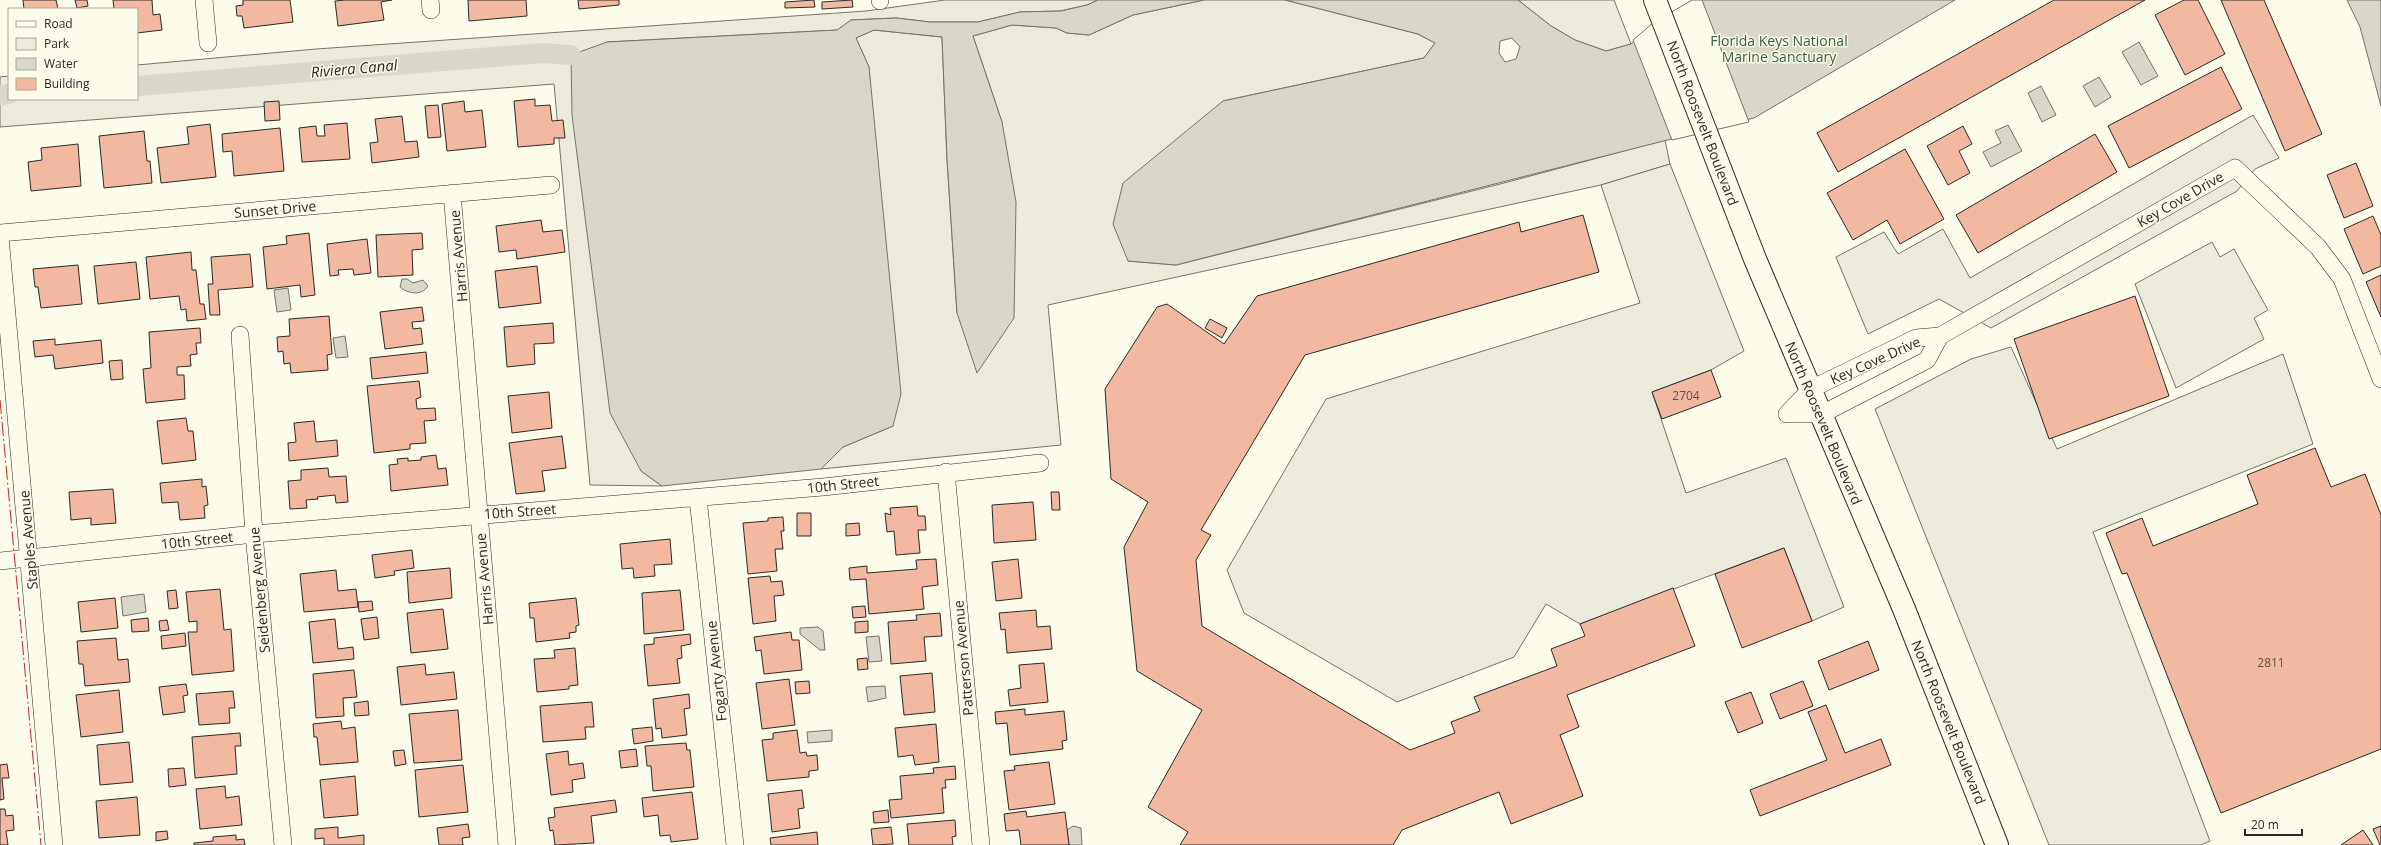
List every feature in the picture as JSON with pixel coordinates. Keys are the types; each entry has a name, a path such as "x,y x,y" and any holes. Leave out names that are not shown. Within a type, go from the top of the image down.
{"main road":[{"name":"North Roosevelt Boulevard","path":"1655,0 1755,259 1822,414 1834,449 1904,609 1997,845"}],"street":[{"path":"204,0 208,43"},
{"name":"Key Cove Drive","path":"1940,336 1927,360 1822,414 1787,414 1810,389 1916,338 1940,336 2235,168 2318,247 2342,279 2381,379"},
{"name":"Sunset Drive","path":"0,235 551,185"},
{"name":"Harris Avenue","path":"452,193 507,845"},
{"name":"Staples Avenue","path":"0,235 54,845"},
{"name":"Seidenberg Avenue","path":"240,335 254,534 283,845"},
{"name":"10th Street","path":"0,562 254,534 479,514 823,487 946,472 1040,463"},
{"name":"Patterson Avenue","path":"946,472 980,845"},
{"name":"Fogarty Avenue","path":"698,498 735,845"}],"green space":[{"path":"945,0 1098,0 1087,5 1060,11 1020,12 978,22 930,22 896,18 851,20 838,30 607,42 641,471 662,486 590,485 554,84 0,127 0,77 8,76 8,100 138,100 138,65 316,49 866,11"},
{"path":"1204,0 1285,0 1418,34 1435,43 1424,58 1223,101 1128,261 1176,265 1504,183 1665,140 1670,164 1601,185 1048,305 1061,445 821,469 843,447 893,426 869,67 856,38 874,30 942,37 947,159 957,313 1002,122 973,36 1012,25 1056,28 1067,33 1089,35 1133,15"},
{"path":"1518,0 1614,0 1631,44 1606,51 1575,40 1551,26"}],"shaded area":[{"path":"2253,115 2279,158 2255,169 2237,191 1991,328 1939,299 1868,334 1836,257 1884,232 1898,254 1943,229 1970,278"},
{"path":"1670,164 1744,351 1711,370 1652,392 1686,493 1786,458 1844,607 1812,621 1784,548 1580,624 1546,604 1514,657 1397,702 1244,613 1227,570 1326,399 1640,303 1601,185"},
{"path":"2212,242 2220,257 2234,249 2268,310 2254,318 2264,339 2176,388 2135,284"},
{"path":"2011,347 2057,449 2283,354 2313,444 2093,532 2210,841 2201,845 2049,845 1875,409 1971,359"}],"water":[{"path":"1098,0 1204,0 1133,15 1089,35 1067,33 1056,28 1012,25 973,36 1002,122 1016,202 1014,318 977,373 957,313 947,159 942,37 874,30 856,38 869,67 901,394 893,426 843,447 821,469 662,486 641,471 610,413 572,115 571,55 607,42 837,30 851,20 896,18 930,22 978,22 1020,12 1061,11 1087,5"},
{"path":"1285,0 1518,0 1551,26 1575,40 1606,51 1631,44 1654,24 1696,0 1955,0 1754,118 1176,265 1128,261 1113,224 1123,183 1223,101 1424,58 1435,43 1418,34","holes":["1512,38 1520,47 1516,59 1505,62 1499,53 1500,41"]},
{"path":"2347,0 2381,0 2381,106 2360,27"},
{"path":"2139,42 2158,76 2141,85 2122,52"},
{"path":"2099,77 2111,97 2095,107 2083,86"},
{"path":"2041,86 2056,115 2042,122 2028,93"},
{"path":"2008,125 2022,151 1991,167 1983,152 2001,143 1995,131"},
{"path":"402,279 407,279 413,283 423,280 428,286 419,293 407,291 400,287"},
{"path":"288,288 291,310 277,312 274,290"},
{"path":"345,336 348,357 336,358 333,338"},
{"path":"144,594 146,612 123,616 121,597"},
{"path":"818,627 823,631 825,650 820,650 800,634 800,628"},
{"path":"879,636 882,661 869,662 866,637"},
{"path":"885,686 886,698 868,702 866,687"},
{"path":"832,730 832,741 808,743 807,732"},
{"path":"1073,826 1081,828 1082,845 1069,845 1067,830"}],"pier":[{"path":"1692,0 1702,0 1749,122 1672,140 1633,40 1653,23"}],"building":[{"path":"23,0 56,0 58,8 24,8"},
{"path":"75,0 87,0 88,6 77,8"},
{"path":"113,0 152,0 153,15 160,14 162,30 138,33 138,8 114,8"},
{"path":"243,0 290,0 293,22 244,28 242,16 237,16 236,6 243,5"},
{"path":"392,0 381,2 384,20 338,26 335,1"},
{"path":"468,0 526,0 527,16 469,21"},
{"path":"578,0 619,0 619,5 579,9"},
{"path":"814,0 815,7 785,8 785,2"},
{"path":"852,0 853,7 822,9 822,2"},
{"path":"2054,0 2145,0 1838,172 1817,133"},
{"path":"2184,0 2198,0 2225,54 2185,75 2155,15"},
{"path":"2221,0 2264,0 2322,134 2285,151"},
{"path":"2221,67 2242,109 2129,168 2108,126"},
{"path":"535,99 535,106 550,105 552,121 563,120 565,138 554,138 554,144 518,147 514,101"},
{"path":"279,101 280,120 265,121 264,102"},
{"path":"464,101 465,112 482,110 486,147 447,151 442,104"},
{"path":"438,105 441,137 428,138 425,106"},
{"path":"402,116 405,142 417,141 419,157 372,163 370,143 378,142 375,119"},
{"path":"347,123 350,159 302,162 299,128 316,126 317,136 325,136 324,125"},
{"path":"210,124 216,177 161,183 157,148 189,144 187,127"},
{"path":"1963,126 1972,144 1959,151 1970,173 1948,185 1927,146"},
{"path":"280,128 284,171 234,176 232,151 223,152 222,134"},
{"path":"144,131 147,161 150,161 152,183 104,188 99,136"},
{"path":"2095,134 2117,172 1978,253 1956,215"},
{"path":"78,144 81,186 31,191 28,162 42,160 41,148"},
{"path":"1905,149 1944,219 1900,244 1887,220 1853,240 1827,193"},
{"path":"2356,163 2373,206 2344,218 2327,175"},
{"path":"1583,215 1599,272 1305,355 1201,530 1211,535 1196,560 1202,626 1410,750 1455,733 1451,722 1480,711 1474,697 1557,666 1551,649 1585,636 1580,624 1673,588 1695,646 1567,695 1579,727 1560,735 1583,796 1511,824 1499,792 1402,830 1393,845 1180,845 1188,832 1148,807 1202,710 1137,671 1124,547 1148,502 1111,479 1105,389 1157,307 1167,304 1224,344 1257,296 1519,222 1521,232"},
{"path":"2373,216 2381,235 2381,266 2363,274 2344,229"},
{"path":"541,220 543,232 562,230 565,252 517,259 516,250 499,252 496,226"},
{"path":"309,233 315,295 301,297 300,285 267,289 263,247 287,244 286,236"},
{"path":"422,233 423,249 412,250 413,275 378,277 376,235"},
{"path":"367,239 371,273 354,275 353,269 338,270 339,275 330,276 327,244"},
{"path":"191,252 192,270 196,270 200,304 204,304 206,319 187,321 186,309 181,310 179,296 150,299 146,257"},
{"path":"250,254 253,287 218,290 220,315 210,315 208,284 213,284 211,257"},
{"path":"136,262 140,299 98,304 94,266"},
{"path":"78,265 82,304 41,308 38,287 35,287 33,269"},
{"path":"537,266 541,303 499,308 495,271"},
{"path":"2381,275 2381,317 2366,282"},
{"path":"2135,296 2169,396 2049,439 2014,339"},
{"path":"422,307 424,321 412,322 413,329 421,328 423,344 385,349 380,312"},
{"path":"329,316 332,354 327,355 328,370 291,373 290,363 284,364 283,351 278,352 277,337 290,336 289,319"},
{"path":"1210,319 1227,328 1222,338 1205,328"},
{"path":"553,323 554,343 534,344 535,364 507,367 504,327"},
{"path":"200,328 201,343 196,343 197,354 190,355 191,366 177,367 177,375 184,375 185,399 146,403 143,369 151,368 149,332"},
{"path":"55,339 55,345 101,340 103,363 55,369 53,355 35,357 33,341"},
{"path":"426,352 428,373 372,379 370,358"},
{"path":"122,360 123,379 111,380 109,361"},
{"path":"1711,370 1721,397 1662,419 1652,392"},
{"path":"419,381 421,397 416,399 417,409 435,408 436,420 424,421 426,443 410,444 410,449 374,453 367,386"},
{"path":"549,392 552,428 512,433 508,396"},
{"path":"186,418 188,431 193,431 196,460 162,464 157,421"},
{"path":"314,421 316,442 337,440 338,456 289,461 288,443 296,442 294,423"},
{"path":"562,436 566,468 542,471 545,491 516,494 509,443"},
{"path":"2315,448 2331,487 2365,474 2381,515 2381,749 2221,813 2127,573 2122,574 2106,533 2142,518 2153,546 2258,504 2247,475"},
{"path":"436,455 438,469 446,468 448,485 391,491 389,465 398,464 397,459 408,458 408,461 421,460 421,457"},
{"path":"328,468 329,477 346,476 348,502 336,503 335,495 317,497 318,499 306,500 307,508 290,509 288,481 301,480 301,470"},
{"path":"202,479 202,487 206,486 208,505 204,506 205,518 180,520 178,502 162,503 160,483"},
{"path":"113,489 116,523 91,525 91,518 71,520 69,492"},
{"path":"1051,492 1059,492 1060,510 1052,510"},
{"path":"1033,502 1036,540 994,543 992,505"},
{"path":"917,506 918,516 925,516 926,530 918,530 920,553 896,555 894,531 887,532 885,513 891,515 890,508"},
{"path":"797,513 811,513 811,536 797,536"},
{"path":"783,517 784,531 781,531 783,549 775,549 777,571 748,574 743,523 768,521 768,518"},
{"path":"859,523 860,535 846,536 846,524"},
{"path":"670,539 672,564 654,565 655,576 634,578 633,568 622,569 620,544"},
{"path":"1784,548 1812,621 1742,648 1715,574"},
{"path":"412,550 414,568 394,571 395,575 375,578 372,555"},
{"path":"936,559 938,585 922,587 924,609 869,614 866,579 850,580 849,568 867,566 867,573 917,569 916,560"},
{"path":"1018,559 1022,598 996,601 992,562"},
{"path":"450,568 452,598 409,603 407,572"},
{"path":"336,570 338,591 356,589 358,607 304,612 300,574"},
{"path":"770,576 771,582 782,581 784,595 774,596 776,621 753,624 748,578"},
{"path":"220,589 224,630 231,629 234,671 192,675 188,632 197,632 197,621 189,622 186,592"},
{"path":"176,590 178,608 169,609 167,591"},
{"path":"680,590 684,630 644,634 642,593"},
{"path":"115,598 118,628 81,632 78,602"},
{"path":"576,598 579,625 576,626 576,632 569,633 570,638 536,642 534,618 530,618 529,603"},
{"path":"372,601 373,610 359,612 358,602"},
{"path":"865,606 866,617 853,618 852,607"},
{"path":"443,609 448,649 411,653 407,613"},
{"path":"1036,610 1037,627 1050,626 1052,649 1007,653 1005,629 1001,630 999,613"},
{"path":"940,613 942,636 924,637 926,661 891,664 888,622 917,620 916,615"},
{"path":"377,617 379,638 364,640 361,619"},
{"path":"148,618 149,631 132,632 131,620"},
{"path":"335,619 338,649 353,647 354,659 313,663 309,622"},
{"path":"167,620 169,630 160,631 159,621"},
{"path":"868,621 868,632 855,633 855,622"},
{"path":"791,632 792,640 799,640 802,670 764,674 761,650 756,651 754,637"},
{"path":"185,633 186,646 162,649 161,636"},
{"path":"690,634 691,644 681,646 682,658 677,659 680,683 648,686 644,645 654,644 654,638"},
{"path":"116,638 118,660 128,659 130,682 85,686 83,664 79,664 77,641"},
{"path":"1868,641 1879,670 1829,690 1818,661"},
{"path":"575,648 578,685 569,686 569,689 537,692 534,659 555,658 554,650"},
{"path":"867,658 868,669 858,670 857,659"},
{"path":"1044,663 1048,702 1010,706 1008,690 1021,688 1019,665"},
{"path":"425,664 426,675 454,672 457,699 401,705 397,667"},
{"path":"354,670 357,697 343,698 344,716 316,718 313,674"},
{"path":"932,673 935,712 904,715 900,676"},
{"path":"789,679 795,725 762,729 756,683"},
{"path":"809,681 810,693 796,694 795,682"},
{"path":"1803,681 1813,706 1780,719 1770,694"},
{"path":"186,684 188,695 183,696 185,712 163,715 159,687"},
{"path":"119,690 123,732 81,737 76,695"},
{"path":"233,691 235,708 229,708 230,723 199,725 196,694"},
{"path":"1751,692 1763,723 1738,733 1725,702"},
{"path":"689,694 690,708 684,709 687,735 662,738 661,728 656,729 653,699"},
{"path":"368,701 369,715 355,716 354,703"},
{"path":"592,702 594,727 585,727 586,739 543,742 540,706"},
{"path":"1826,705 1845,753 1881,739 1891,765 1760,816 1750,790 1827,760 1808,712"},
{"path":"1025,709 1025,715 1064,711 1067,740 1062,741 1063,749 1010,755 1007,723 996,724 995,712"},
{"path":"458,710 462,760 414,763 409,714"},
{"path":"341,721 342,729 355,727 358,762 320,765 317,737 314,737 313,724"},
{"path":"936,724 939,762 915,765 913,755 898,757 895,728"},
{"path":"652,727 653,741 634,744 632,729"},
{"path":"797,730 800,753 806,752 807,756 817,755 818,770 809,771 809,777 767,781 762,740 773,739 773,733"},
{"path":"240,733 241,746 235,746 237,774 195,778 192,737"},
{"path":"129,742 133,782 100,785 97,745"},
{"path":"686,743 687,750 690,750 694,787 653,791 651,766 647,766 645,746"},
{"path":"636,749 638,766 621,768 619,751"},
{"path":"404,750 406,764 395,766 393,751"},
{"path":"568,751 569,765 583,763 585,778 572,780 573,792 551,795 546,754"},
{"path":"1049,762 1055,804 1009,810 1004,771 1015,770 1014,766"},
{"path":"7,764 9,778 2,778 4,799 0,800 0,765"},
{"path":"463,765 468,812 419,817 415,770"},
{"path":"955,766 956,779 945,780 946,788 942,788 944,813 891,818 889,800 902,799 900,776 934,773 933,768"},
{"path":"184,768 186,785 169,787 168,769"},
{"path":"355,776 358,815 324,818 320,780"},
{"path":"225,786 226,798 239,796 242,825 200,829 196,789"},
{"path":"802,790 804,808 798,809 800,828 772,832 768,794"},
{"path":"692,792 698,839 671,842 670,835 660,836 658,815 644,817 642,798"},
{"path":"137,797 140,835 99,838 96,801"},
{"path":"615,800 617,812 591,816 594,843 555,845 553,830 550,831 548,818 555,817 554,808"},
{"path":"0,809 5,809 6,816 13,815 14,830 6,831 8,845 0,845"},
{"path":"888,810 889,822 874,823 873,812"},
{"path":"1026,811 1027,817 1065,812 1069,845 1021,845 1019,830 1006,831 1004,814"},
{"path":"955,820 956,836 952,837 953,845 909,845 907,824"},
{"path":"468,824 470,837 462,838 463,845 439,845 437,828"},
{"path":"2381,826 2381,845 2380,845 2373,829"},
{"path":"338,827 338,838 364,835 364,845 324,845 324,838 315,839 315,829"},
{"path":"891,827 893,844 873,845 871,829"},
{"path":"2363,830 2373,845 2341,845"},
{"path":"167,831 168,839 156,841 156,832"},
{"path":"817,832 818,845 771,845 770,838"},
{"path":"236,835 236,840 244,839 245,845 194,845 194,843 213,841 213,837"}],"waterway":[{"name":"Riviera Canal","path":"138,86 542,53 571,55"},
{"name":"Riviera Canal","path":"0,95 8,94"}],"power":[{"path":"0,400 41,845"}],"park label":[{"name":"Florida Keys National Marine Sanctuary","path":"1779,48"}]}
